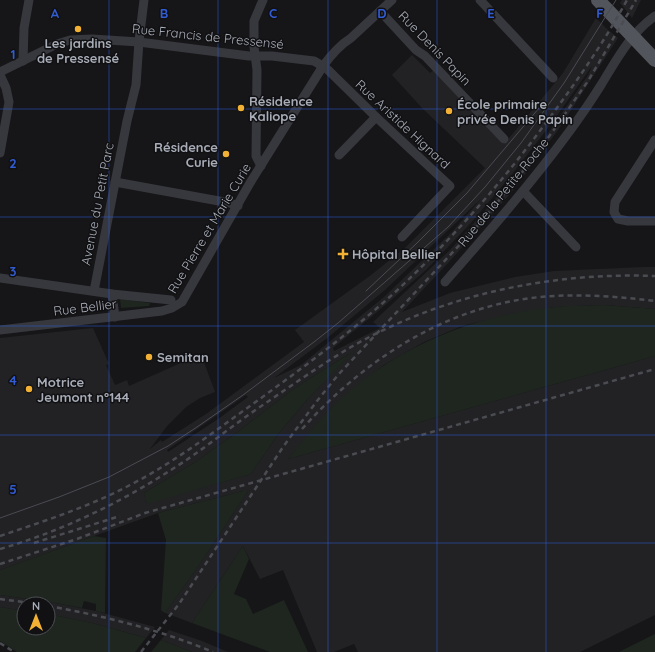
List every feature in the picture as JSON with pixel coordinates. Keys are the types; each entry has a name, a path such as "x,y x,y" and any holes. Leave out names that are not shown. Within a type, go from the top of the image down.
{"main road":[{"path":"598,0 655,60"}],"street":[{"path":"22,61 24,28 28,0"},
{"name":"Avenue du Petit Parc","path":"94,291 127,121 136,85 144,0"},
{"name":"Rue Pierre et Marie Curie","path":"172,304 182,302 261,166 256,156 257,70 254,56 254,21 263,0"},
{"path":"261,166 332,54 392,0"},
{"path":"480,0 554,78"},
{"name":"Rue Denis Papin","path":"380,11 416,50 425,56 504,138"},
{"name":"Rue de la Petite Roche","path":"444,282 523,191 569,132 632,36 641,26 655,16"},
{"name":"Rue Francis de Pressensé","path":"0,72 57,44 70,40 92,39 139,42 254,56 307,59 323,66"},
{"name":"Rue Aristide Hignard","path":"323,66 450,186 402,237"},
{"path":"0,75 6,88 9,102 0,153"},
{"path":"339,155 376,117"},
{"path":"257,135 258,140 263,144 272,147"},
{"path":"655,140 615,202 614,212 618,218 628,221 655,221"},
{"path":"115,182 230,203 238,206"},
{"path":"523,191 576,247"},
{"path":"0,278 172,304"},
{"path":"112,294 115,317"},
{"name":"Rue Bellier","path":"0,330 162,311 172,304"}],"shaded area":[{"path":"622,0 641,0 632,18 620,3"},
{"path":"596,18 618,38 558,130 510,194 402,312 450,293 515,277 554,271 644,267 655,267 655,309 604,305 556,307 512,314 462,326 424,342 384,365 351,391 325,416 288,459 655,356 655,615 580,652 358,652 354,644 334,652 317,652 283,570 260,579 243,546 192,623 165,613 200,564 248,491 158,513 0,570 0,338 93,328 109,364 106,365 115,385 127,380 129,386 201,354 215,392 200,398 186,407 167,426 150,449 161,440 162,442 206,414 304,342 295,330 371,275 406,247 485,168 422,108 392,75 412,55 430,73 434,70 504,144 563,73","holes":["592,66 588,75 544,139 512,180 450,250 373,322 380,328 334,351 333,348 426,270 469,225 509,178 551,124","482,198 451,233 384,297 301,365 274,378 326,339 385,290","351,353 307,400 279,433 251,474 147,503 144,493 197,461 292,390","246,395 248,397 168,452 167,450"]},
{"path":"120,299 150,303 149,306 121,308"},
{"path":"604,305 655,309 655,356 288,459 326,414 351,390 397,357 422,344 473,323 500,316 556,307"},
{"path":"353,352 307,400 279,433 251,474 147,504 144,493 197,461 292,390"},
{"path":"248,491 200,564 165,613 161,610 166,540 158,513"},
{"path":"94,536 106,538 105,613 96,611 96,604 84,601 82,608 56,603 56,596 16,596 16,597 0,595 0,570"},
{"path":"243,546 249,559 234,594 246,599 253,614 284,600 308,652 270,652 192,623"},
{"path":"0,595 16,597 16,610 0,607"},
{"path":"56,603 96,611 155,627 146,638 92,623 56,616"},
{"path":"0,607 16,610 16,636 56,636 56,616 92,623 146,638 135,652 17,652 0,641"},
{"path":"169,630 202,641 228,652 192,652 161,640"},
{"path":"655,634 655,652 619,652"},
{"path":"161,640 192,652 151,652"}],"tram line":[{"path":"0,518 109,477 168,446 243,395 338,323 448,227 485,187 521,143 564,83 616,0"},
{"path":"366,291 467,193 545,101"}],"railway":[{"path":"0,536 99,500 130,485 177,458 290,377 369,315 406,282 443,245 513,166 578,79 627,0"},
{"path":"141,652 179,604 283,447 317,401 338,375 480,223 517,179 588,81 636,0"},
{"path":"0,549 68,525 133,493 185,461 257,409 339,354 386,329 422,313 498,290 537,283 576,278 655,276"},
{"path":"302,429 350,382 377,361 434,327 465,314 497,304 546,296 593,296 655,301"},
{"path":"0,564 77,539 145,513 655,369"},
{"path":"34,543 120,516"},
{"path":"0,599 16,601"},
{"path":"56,608 132,624 213,652"},
{"path":"0,643 14,652"}],"place":[{"name":"Les jardins de Pressensé","path":"78,29"},
{"name":"Résidence Kaliope","path":"241,108"},
{"name":"École primaire privée Denis Papin","path":"449,111"},
{"name":"Résidence Curie","path":"226,154"},
{"name":"Hôpital Bellier","path":"343,254"},
{"name":"Semitan","path":"149,357"},
{"name":"Motrice Jeumont n°144","path":"29,389"}]}
